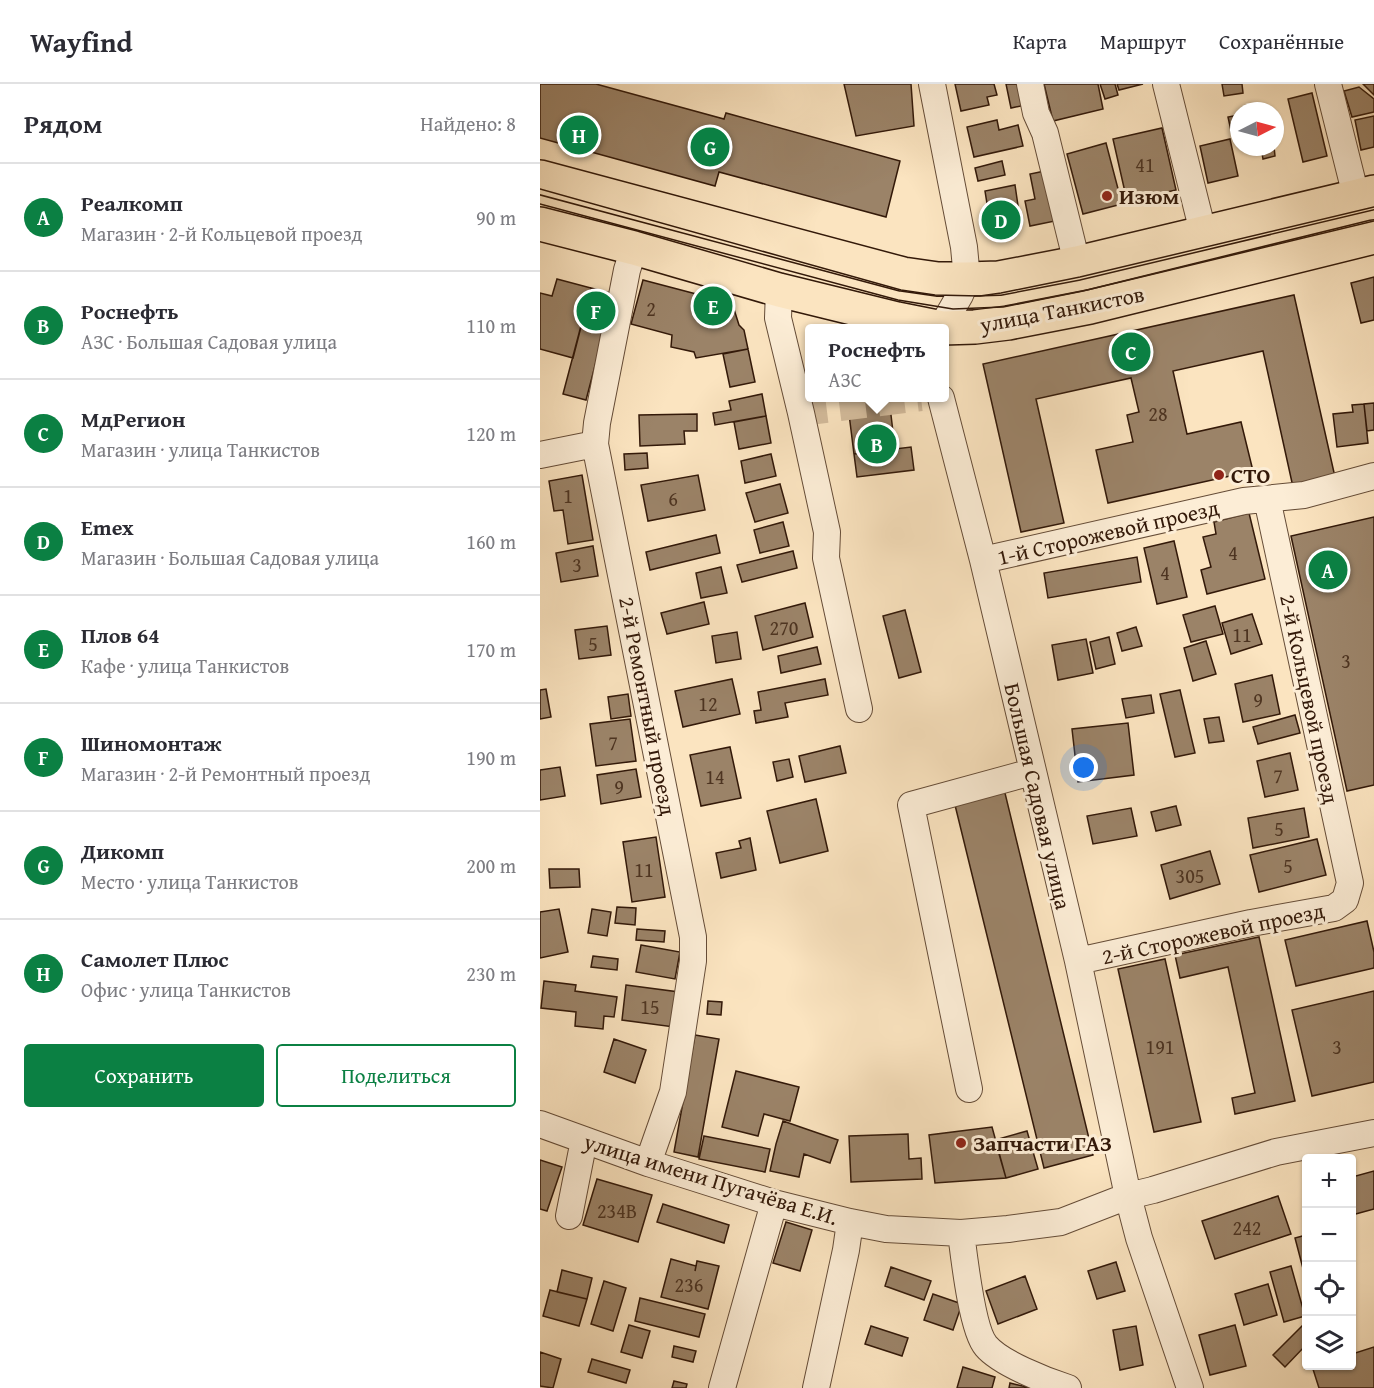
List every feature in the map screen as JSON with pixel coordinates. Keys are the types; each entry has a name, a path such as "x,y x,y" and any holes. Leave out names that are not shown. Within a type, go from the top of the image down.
{"main road":[{"name":"улица Танкистов","path":"540,177 903,274 938,279 999,278 1077,263 1365,194"},
{"name":"улица Танкистов","path":"540,224 634,248 779,290 921,324"},
{"name":"улица Танкистов","path":"949,328 1008,323 1090,307 1374,237"}],"street":[{"path":"932,84 964,247 967,279 943,324"},
{"path":"1030,84 1036,113 1045,134 1077,263"},
{"path":"1166,84 1203,232"},
{"path":"1328,84 1365,194"},
{"name":"2-й Ремонтный проезд","path":"634,248 627,270 605,379 595,444 693,937 693,961 673,1092 648,1163"},
{"path":"779,290 778,318 827,532 826,558 859,709"},
{"name":"Большая Садовая улица","path":"942,402 983,560 1078,961 1128,1196 1139,1238 1190,1388"},
{"path":"540,455 595,444"},
{"name":"1-й Сторожевой проезд","path":"983,560 1244,501 1304,495 1374,476"},
{"name":"2-й Кольцевой проезд","path":"1267,499 1350,884 1345,900"},
{"path":"969,1089 911,805 1032,772"},
{"name":"2-й Сторожевой проезд","path":"1078,961 1251,922 1334,908 1345,900"},
{"name":"улица имени Пугачёва Е.И.","path":"540,1124 648,1163 774,1203 886,1229 961,1233 1061,1222 1128,1196 1153,1191 1276,1152 1374,1133"},
{"path":"569,1216 584,1140"},
{"path":"722,1388 774,1203"},
{"path":"816,1388 850,1222"},
{"path":"961,1233 978,1330 985,1346 999,1357 1041,1379 1068,1388"}],"building":[{"path":"540,84 596,84 724,119 726,113 900,161 886,217 719,172 715,186 540,138"},
{"path":"844,84 911,84 914,126 856,136"},
{"path":"955,84 994,84 997,95 987,97 989,105 961,111"},
{"path":"1006,84 1021,84 1026,105 1011,108"},
{"path":"1044,84 1098,84 1103,109 1053,121"},
{"path":"1100,84 1115,84 1118,95 1105,99"},
{"path":"1117,84 1143,84 1119,90"},
{"path":"1222,84 1242,84 1243,93 1224,96"},
{"path":"1363,84 1374,84 1374,95"},
{"path":"1359,87 1374,99 1374,112 1352,117 1344,91"},
{"path":"1312,93 1327,156 1303,162 1288,99"},
{"path":"1374,116 1374,147 1361,150 1355,120"},
{"path":"997,120 999,130 1018,125 1023,146 974,157 967,127"},
{"path":"1162,128 1176,190 1127,201 1113,139"},
{"path":"1230,139 1230,156 1234,156 1238,176 1208,183 1200,146"},
{"path":"1106,143 1122,204 1083,214 1067,154"},
{"path":"1002,161 1005,175 978,181 975,168"},
{"path":"1045,171 1055,221 1030,226 1025,201 1035,199 1030,174"},
{"path":"1015,185 1021,226 999,229 990,222 985,191"},
{"path":"1374,277 1374,320 1361,323 1351,283"},
{"path":"557,279 591,288 573,358 540,349 540,293 552,296"},
{"path":"643,280 733,306 739,325 744,330 748,349 696,358 694,352 671,347 672,335 631,324"},
{"path":"591,288 614,294 586,400 563,394"},
{"path":"1294,295 1335,477 1293,487 1263,351 1173,371 1187,434 1241,422 1253,471 1108,503 1096,450 1133,442 1127,415 1139,412 1131,378 1036,399 1064,523 1021,532 983,364"},
{"path":"748,349 755,382 730,387 723,354"},
{"path":"762,394 766,416 715,425 713,413 731,410 729,401"},
{"path":"848,402 889,402 895,449 854,454"},
{"path":"1374,403 1374,430 1367,431 1364,404"},
{"path":"1364,404 1368,443 1337,447 1333,414 1353,412 1352,405"},
{"path":"697,414 697,431 684,431 685,444 640,446 639,415"},
{"path":"766,416 771,443 739,449 734,422"},
{"path":"911,447 914,470 857,477 854,454"},
{"path":"647,453 648,468 625,470 624,454"},
{"path":"771,454 776,476 745,483 741,461"},
{"path":"582,475 593,540 568,544 563,510 554,511 549,481"},
{"path":"698,475 705,510 648,521 641,485"},
{"path":"780,484 788,513 755,522 746,493"},
{"path":"1249,513 1265,579 1207,594 1201,570 1211,567 1203,537 1216,534 1214,522"},
{"path":"1374,517 1374,785 1347,791 1291,536"},
{"path":"783,522 789,546 760,553 754,530"},
{"path":"716,535 720,553 650,570 646,552"},
{"path":"1174,541 1187,597 1157,604 1144,548"},
{"path":"593,546 598,576 561,582 556,553"},
{"path":"793,551 797,568 742,582 737,565"},
{"path":"1137,557 1141,582 1048,598 1044,573"},
{"path":"721,567 727,593 701,598 696,573"},
{"path":"704,602 709,624 667,634 661,613"},
{"path":"805,603 813,637 763,650 755,616"},
{"path":"1215,606 1223,634 1191,642 1183,615"},
{"path":"905,610 921,672 899,678 883,616"},
{"path":"1252,614 1262,644 1231,654 1222,623"},
{"path":"607,626 611,655 579,659 575,630"},
{"path":"1136,627 1142,646 1122,651 1117,633"},
{"path":"737,632 741,659 716,663 712,636"},
{"path":"1109,637 1115,664 1096,669 1090,642"},
{"path":"1086,639 1093,673 1058,680 1052,645"},
{"path":"1206,641 1216,674 1193,681 1184,648"},
{"path":"817,647 821,664 781,673 778,656"},
{"path":"1272,675 1280,714 1243,722 1235,684"},
{"path":"732,679 740,714 683,727 675,691"},
{"path":"825,679 828,695 785,703 788,717 756,723 754,711 761,710 758,692"},
{"path":"546,689 551,717 540,719 540,690"},
{"path":"1180,690 1195,753 1175,757 1160,694"},
{"path":"628,694 631,716 611,719 608,697"},
{"path":"1151,695 1154,713 1126,718 1122,699"},
{"path":"1295,715 1300,733 1258,744 1253,727"},
{"path":"1219,717 1224,741 1209,743 1204,719"},
{"path":"630,719 636,761 596,766 590,724"},
{"path":"1128,723 1134,775 1078,782 1072,729"},
{"path":"840,746 846,773 805,782 799,756"},
{"path":"730,747 741,798 701,806 690,755"},
{"path":"1290,753 1298,790 1265,797 1257,761"},
{"path":"789,759 793,777 777,781 773,762"},
{"path":"560,767 565,796 540,800 540,770"},
{"path":"636,769 641,797 601,804 597,775"},
{"path":"1004,789 1093,1155 1044,1168 954,801"},
{"path":"816,799 828,851 780,863 767,811"},
{"path":"1176,806 1181,825 1156,831 1151,812"},
{"path":"1131,808 1137,836 1093,844 1087,816"},
{"path":"1304,808 1309,837 1253,848 1248,818"},
{"path":"656,837 665,897 632,902 623,842"},
{"path":"750,838 756,870 721,878 716,853 741,848 739,841"},
{"path":"1317,839 1326,875 1259,892 1250,855"},
{"path":"1210,851 1220,884 1170,899 1161,865"},
{"path":"549,869 579,869 580,887 550,888"},
{"path":"617,907 636,908 635,925 615,923"},
{"path":"559,909 568,952 540,958 540,912"},
{"path":"592,909 611,912 607,936 588,933"},
{"path":"1367,921 1374,952 1374,968 1296,986 1285,940"},
{"path":"637,929 665,931 664,942 636,940"},
{"path":"1259,937 1295,1101 1235,1114 1232,1098 1255,1093 1228,967 1180,978 1175,955"},
{"path":"641,945 680,952 675,979 636,972"},
{"path":"593,956 618,959 617,970 591,967"},
{"path":"1165,959 1201,1122 1154,1132 1118,969"},
{"path":"544,981 576,985 575,991 617,997 614,1017 604,1016 603,1029 575,1026 576,1012 541,1008"},
{"path":"626,985 679,992 674,1027 622,1020"},
{"path":"1374,991 1374,1082 1312,1096 1292,1010"},
{"path":"708,1001 722,1002 721,1015 707,1014"},
{"path":"695,1035 719,1039 698,1157 674,1152"},
{"path":"614,1039 646,1050 635,1083 604,1072"},
{"path":"736,1071 799,1087 790,1121 764,1114 758,1136 722,1127"},
{"path":"783,1121 838,1140 830,1163 804,1154 799,1177 770,1171"},
{"path":"992,1127 1006,1178 935,1183 929,1135"},
{"path":"1027,1131 1038,1169 1006,1178 995,1140"},
{"path":"908,1134 909,1159 921,1158 922,1179 851,1182 849,1136"},
{"path":"704,1136 770,1149 765,1172 699,1159"},
{"path":"540,1160 562,1167 547,1211 540,1209"},
{"path":"1374,1171 1374,1209 1356,1214 1356,1208 1356,1176"},
{"path":"597,1179 652,1195 638,1242 583,1225"},
{"path":"1278,1196 1291,1234 1215,1259 1202,1221"},
{"path":"663,1204 729,1225 724,1243 657,1222"},
{"path":"786,1222 812,1230 800,1271 773,1263"},
{"path":"1302,1236 1302,1265 1295,1238"},
{"path":"671,1259 696,1266 697,1261 719,1266 708,1309 661,1297"},
{"path":"1116,1262 1125,1291 1097,1299 1088,1271"},
{"path":"1291,1266 1302,1305 1302,1317 1284,1322 1270,1272"},
{"path":"891,1267 931,1281 924,1300 885,1286"},
{"path":"562,1270 592,1278 587,1299 557,1292"},
{"path":"1025,1276 1037,1309 998,1324 986,1291"},
{"path":"604,1281 626,1288 613,1331 591,1324"},
{"path":"1268,1284 1277,1315 1244,1325 1235,1294"},
{"path":"550,1290 587,1299 579,1326 543,1316"},
{"path":"933,1294 962,1304 953,1330 924,1320"},
{"path":"640,1298 705,1314 699,1337 635,1321"},
{"path":"629,1325 650,1331 642,1358 621,1352"},
{"path":"1235,1325 1246,1366 1210,1375 1199,1335"},
{"path":"871,1326 908,1338 902,1356 865,1344"},
{"path":"1136,1326 1143,1365 1120,1370 1113,1330"},
{"path":"1302,1326 1302,1349 1285,1367 1273,1355"},
{"path":"674,1346 696,1351 693,1362 672,1357"},
{"path":"1374,1347 1374,1388 1319,1388 1313,1370 1356,1370 1356,1353"},
{"path":"540,1352 561,1359 553,1388 540,1386"},
{"path":"592,1359 630,1370 626,1383 588,1372"},
{"path":"963,1367 995,1377 992,1388 957,1388"},
{"path":"674,1381 687,1384 686,1388 672,1388"},
{"path":"1010,1383 1031,1388 1009,1388"}],"tunnel":[{"path":"801,413 889,402"}],"tram line":[{"path":"540,189 901,290 935,295 980,296 1080,277 1374,207"},
{"path":"540,204 898,300 953,309 1003,307 1083,291 1374,221"}],"place":[{"name":"Самолет Плюс","path":"579,135"},
{"name":"Дикомп","path":"710,147"},
{"name":"Изюм","path":"1107,196"},
{"name":"Emex","path":"1001,220"},
{"name":"Плов 64","path":"713,306"},
{"name":"Шиномонтаж","path":"596,311"},
{"name":"МдРегион","path":"1131,352"},
{"name":"Роснефть","path":"877,444"},
{"name":"СТО","path":"1219,475"},
{"name":"Реалкомп","path":"1328,570"},
{"name":"Запчасти ГАЗ","path":"961,1143"}]}
